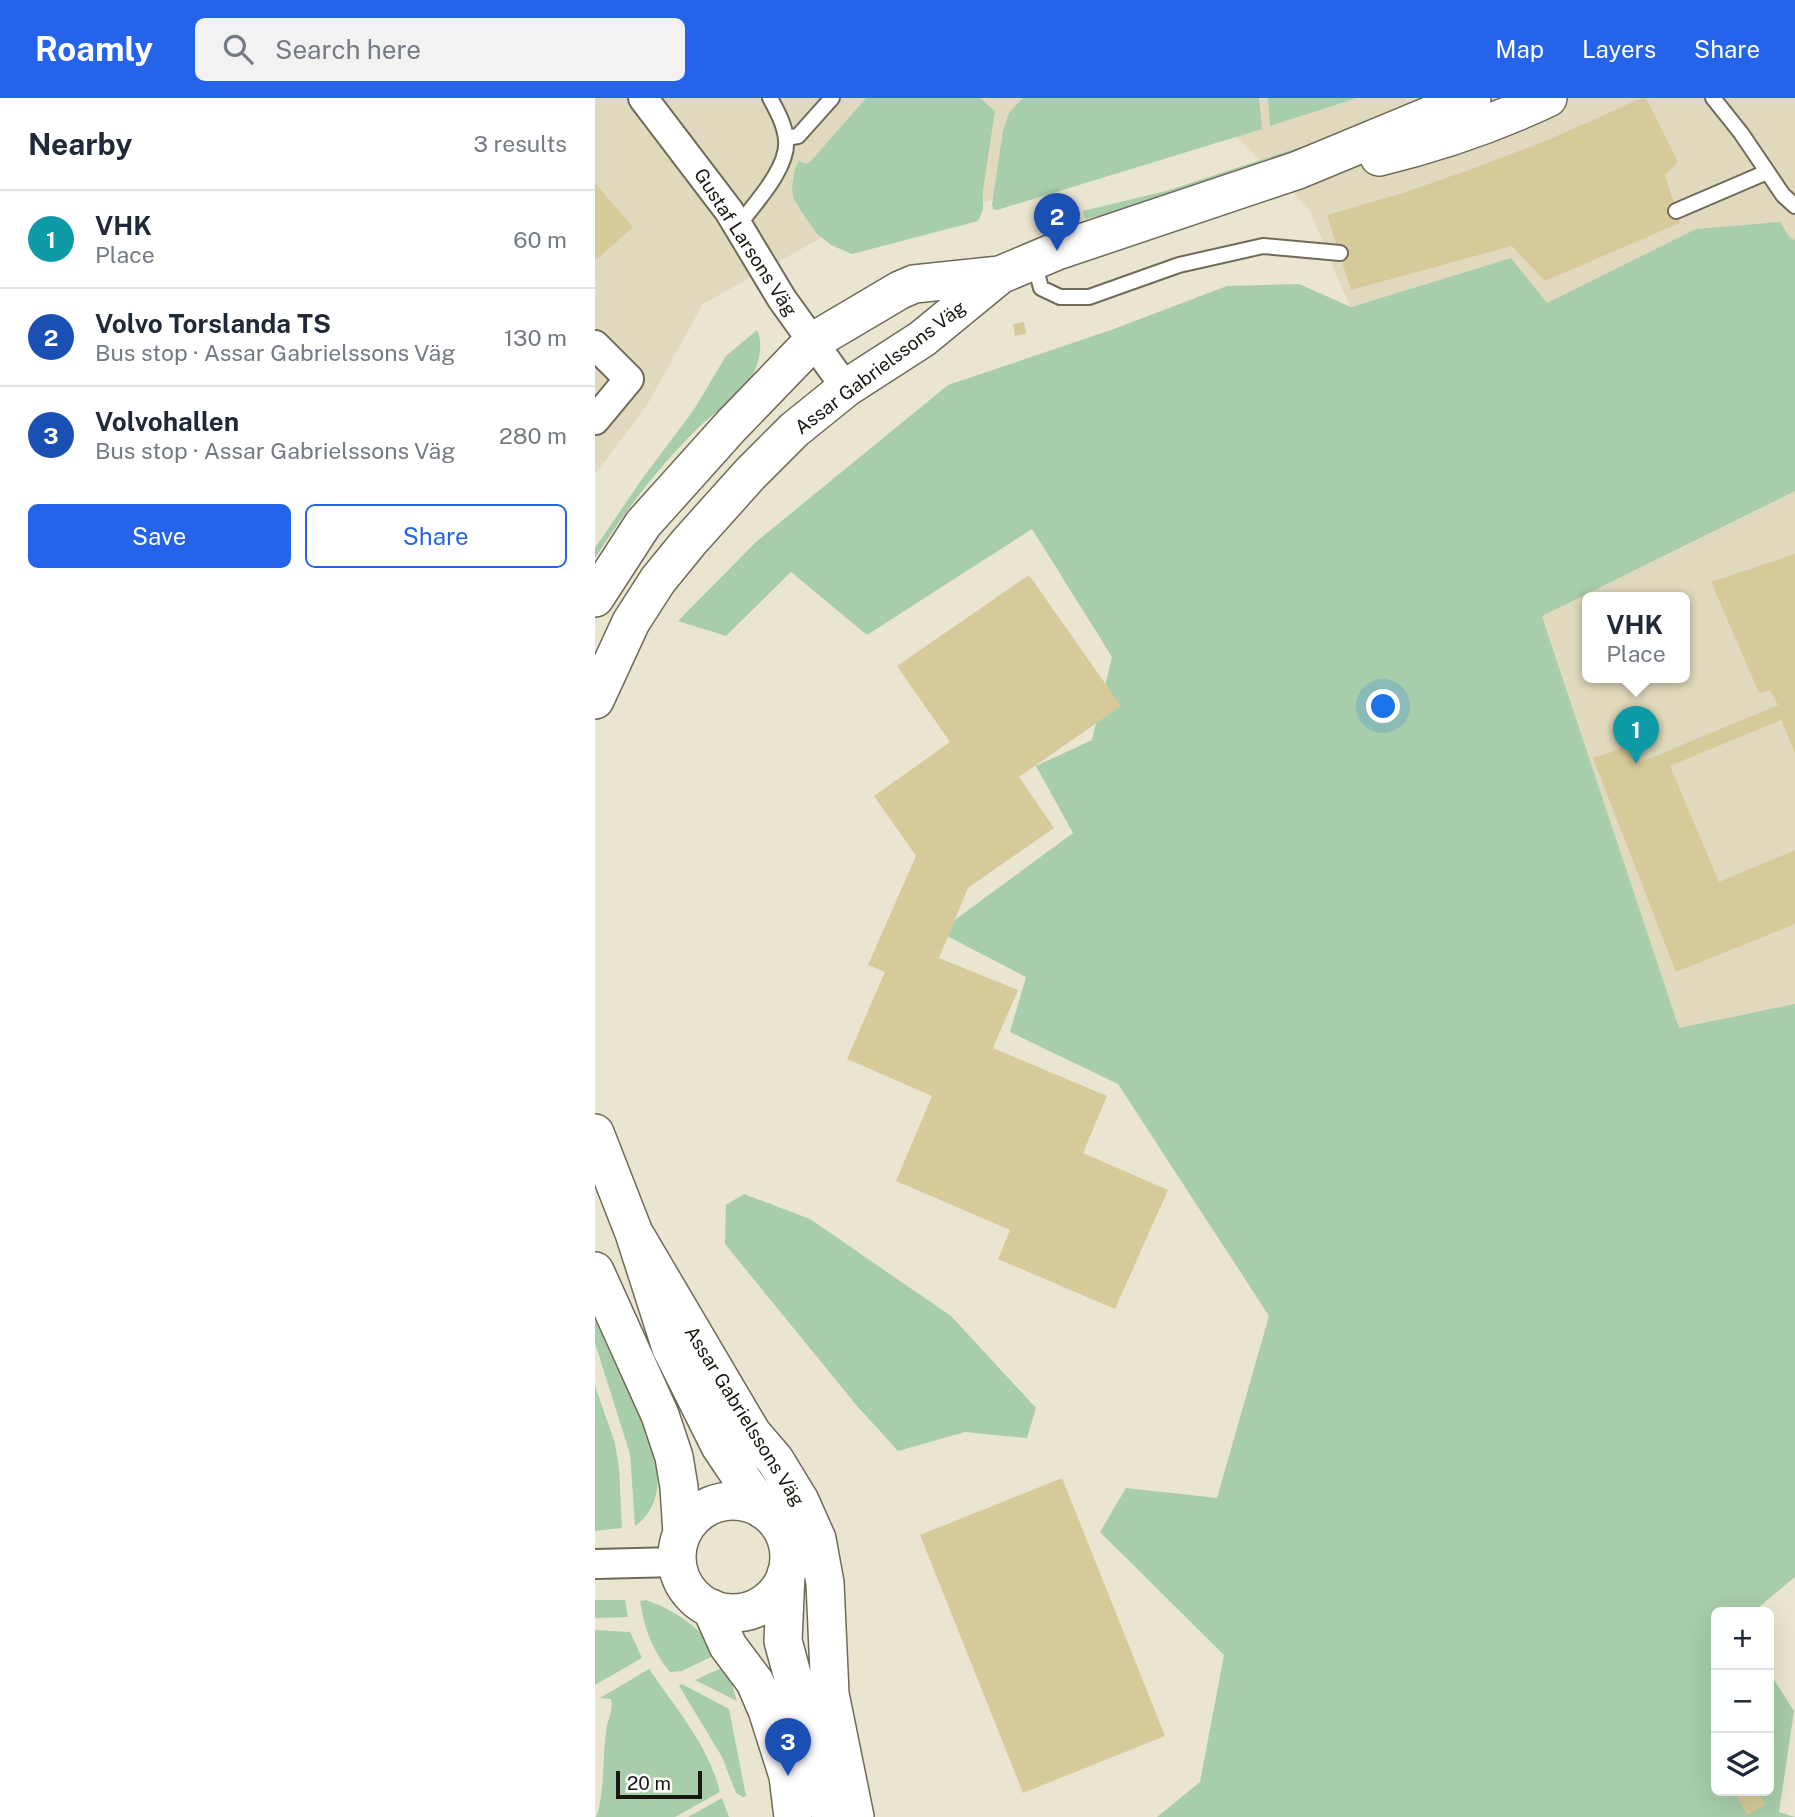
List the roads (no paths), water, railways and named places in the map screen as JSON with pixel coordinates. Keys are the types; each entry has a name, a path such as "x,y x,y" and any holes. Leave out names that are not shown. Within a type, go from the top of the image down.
{"street":[{"name":"Gustaf Larsons Väg","path":"643,98 738,226 782,299 846,388"},
{"name":"Assar Gabrielssons Väg","path":"595,598 643,524 731,426 812,342 900,290 914,284 1000,275 1298,170 1472,98"},
{"name":"Assar Gabrielssons Väg","path":"1298,170 1364,161 1428,145 1510,116 1548,98"},
{"name":"Assar Gabrielssons Väg","path":"595,700 631,622 658,580 750,474 795,430 846,388 922,339 1000,275"},
{"path":"595,345 629,379 595,419"},
{"name":"Assar Gabrielssons Väg","path":"595,1133 633,1233 671,1348 720,1446 763,1510 780,1527 785,1538 788,1562 783,1641 831,1817"},
{"name":"Assar Gabrielssons Väg","path":"633,1233 752,1433 775,1460 800,1501 817,1539 825,1583 830,1694 855,1817"},
{"path":"595,1271 660,1415 674,1457 679,1488 680,1548 685,1585 701,1603 711,1608 734,1612 756,1607 775,1594 786,1574"},
{"name":"Assar Gabrielssons Väg","path":"680,1548 700,1512 717,1503 736,1501 763,1510"},
{"path":"595,1564 680,1548"},
{"path":"711,1608 728,1646 755,1682 767,1710 788,1776 793,1817"}],"lane":[{"path":"738,226 786,155 786,138 771,98"},
{"path":"786,138 797,136 832,98"},
{"path":"1713,98 1741,133 1783,195 1795,206"},
{"path":"1677,211 1767,172"},
{"path":"1034,261 1041,288 1059,297 1089,297 1179,265 1263,246 1340,253"}],"place":[{"name":"Volvo Torslanda TS","path":"1057,251"},
{"name":"VHK","path":"1636,764"},
{"name":"Volvohallen","path":"788,1776"}]}
